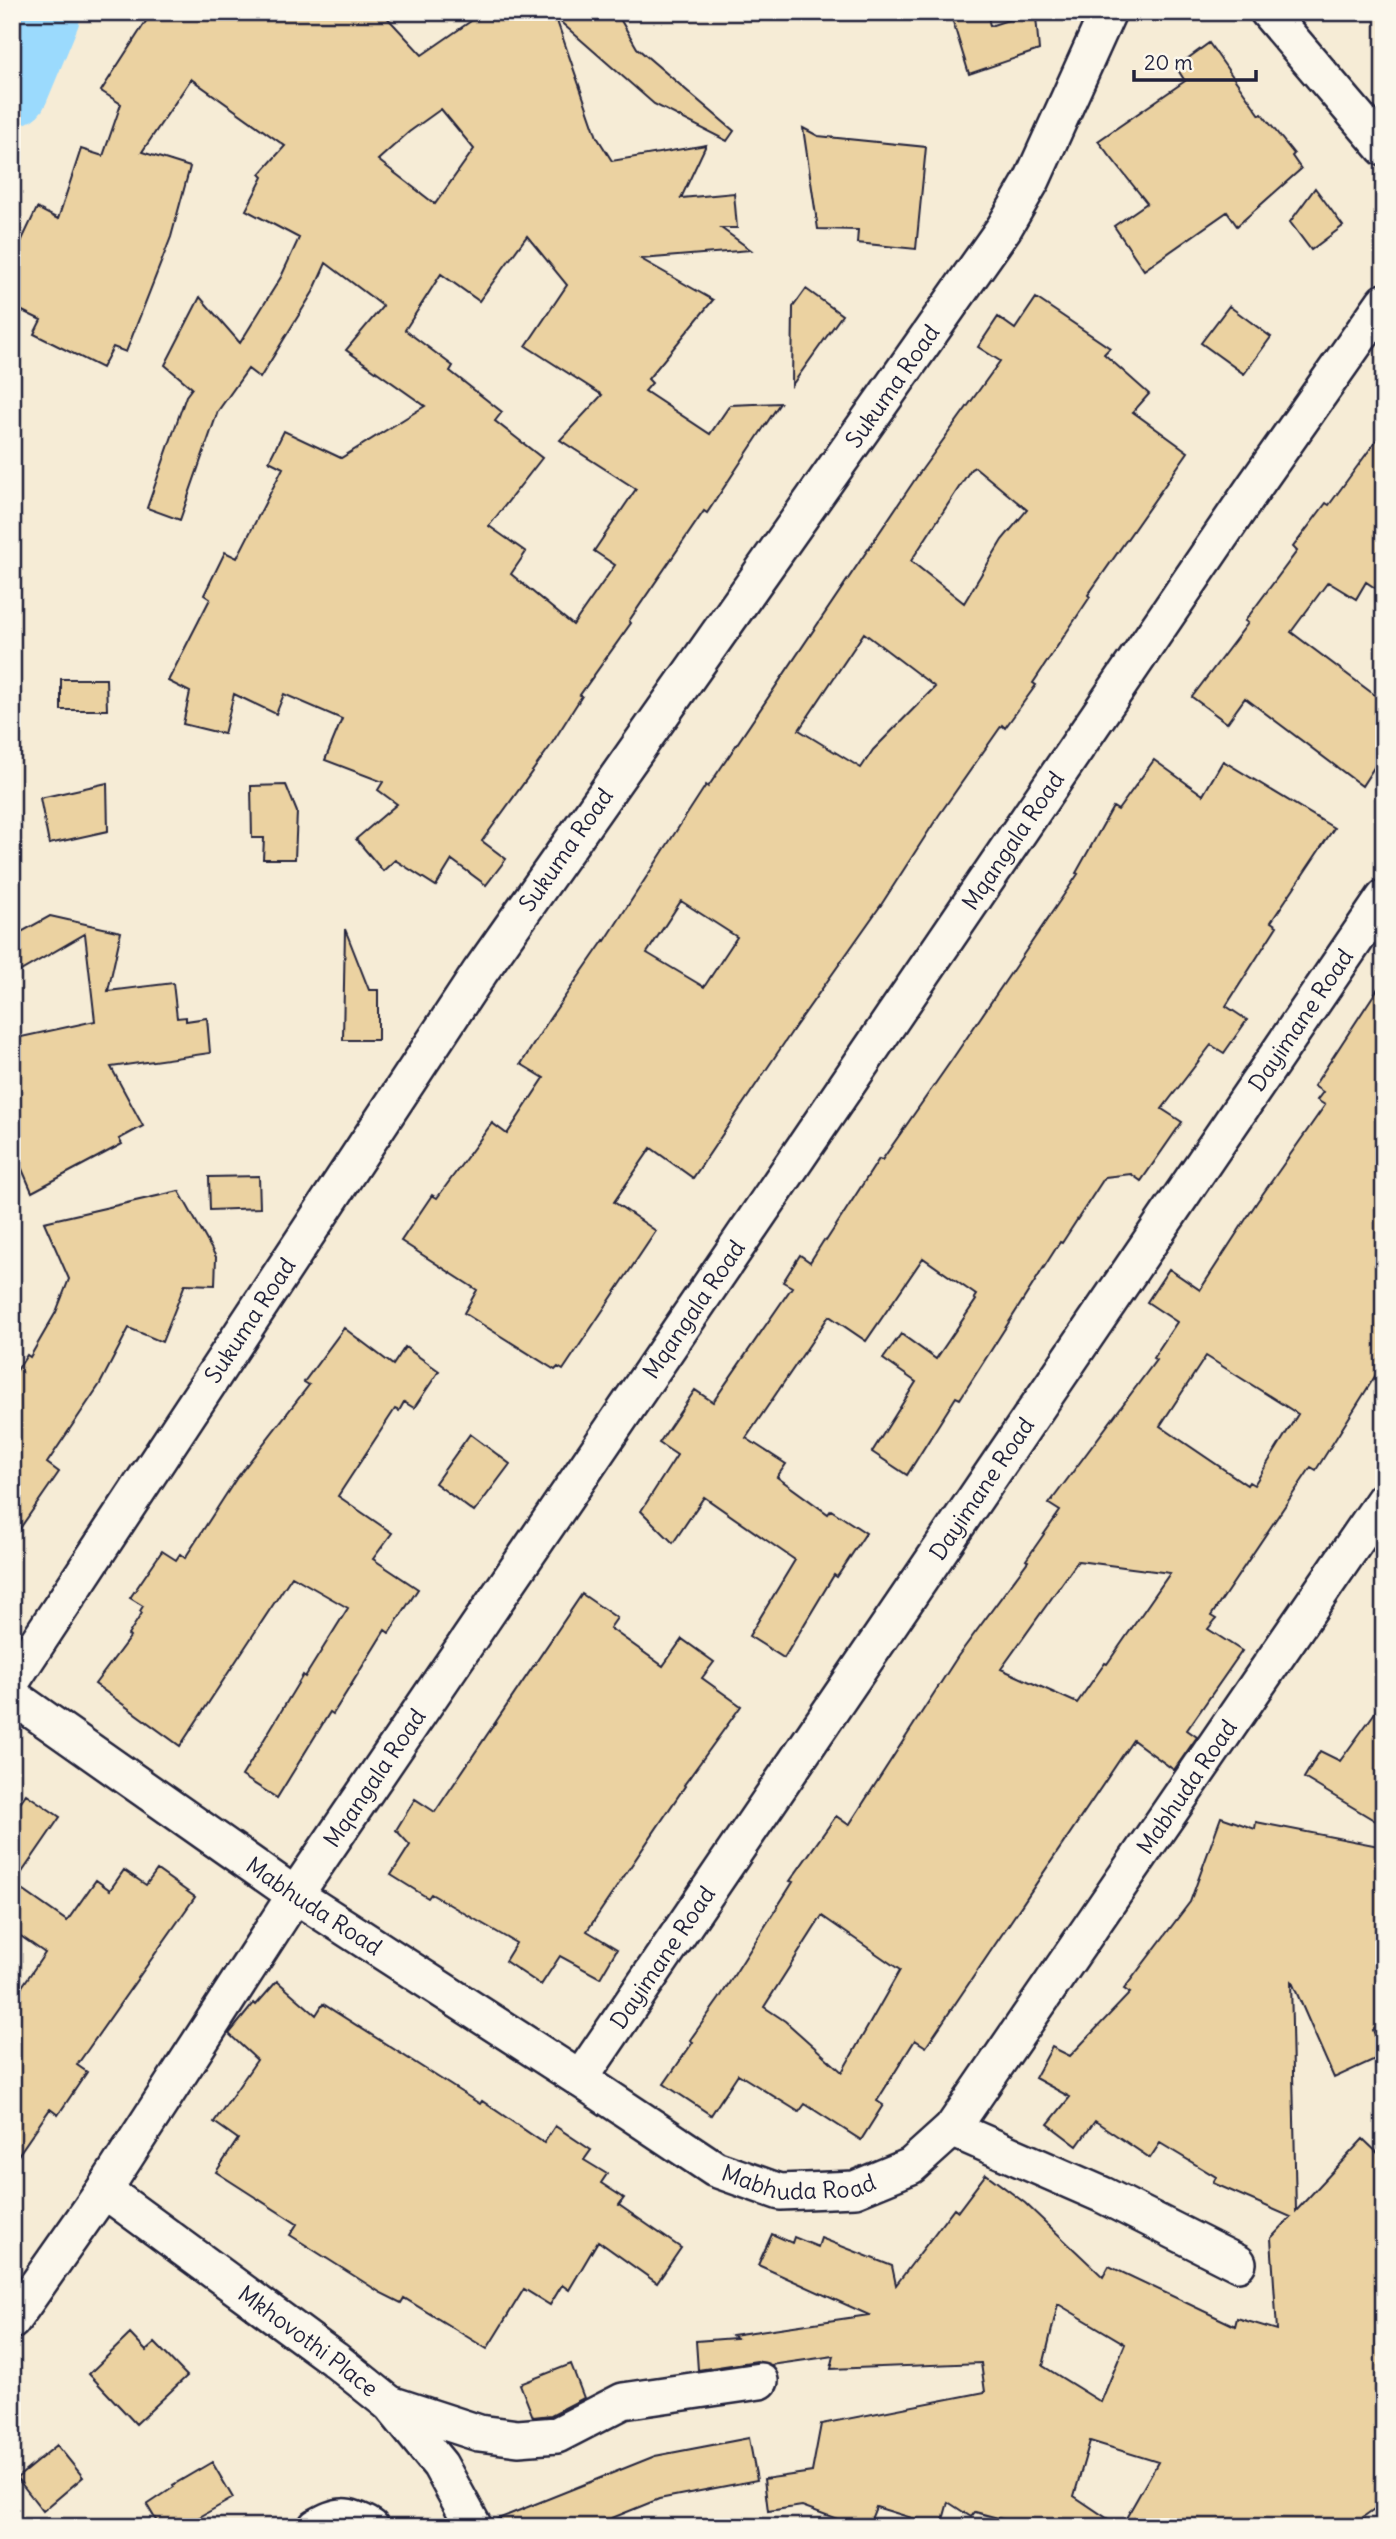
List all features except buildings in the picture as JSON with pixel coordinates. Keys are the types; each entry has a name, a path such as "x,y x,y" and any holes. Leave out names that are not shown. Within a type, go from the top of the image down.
{"street":[{"name":"Sukuma Road","path":"12,1681 480,972 1004,228 1032,180 1108,12"},
{"path":"1268,12 1384,148"},
{"name":"Mqangala Road","path":"12,2321 104,2190 295,1895 1254,486 1384,302"},
{"name":"Dayimane Road","path":"580,2078 1384,898"},
{"name":"Mabhuda Road","path":"12,1696 295,1895 580,2078 715,2169 780,2192 855,2189 911,2165 952,2129 1384,1500"},
{"path":"952,2129 1103,2195 1238,2263"},
{"name":"Mkhovothi Place","path":"104,2190 334,2359 390,2404 440,2465 474,2527"},
{"path":"390,2404 479,2433 518,2438 557,2435 623,2401 760,2381"},
{"path":"316,2527 333,2517 353,2516 371,2527"}],"waterway":[{"path":"12,89 44,12"}]}
